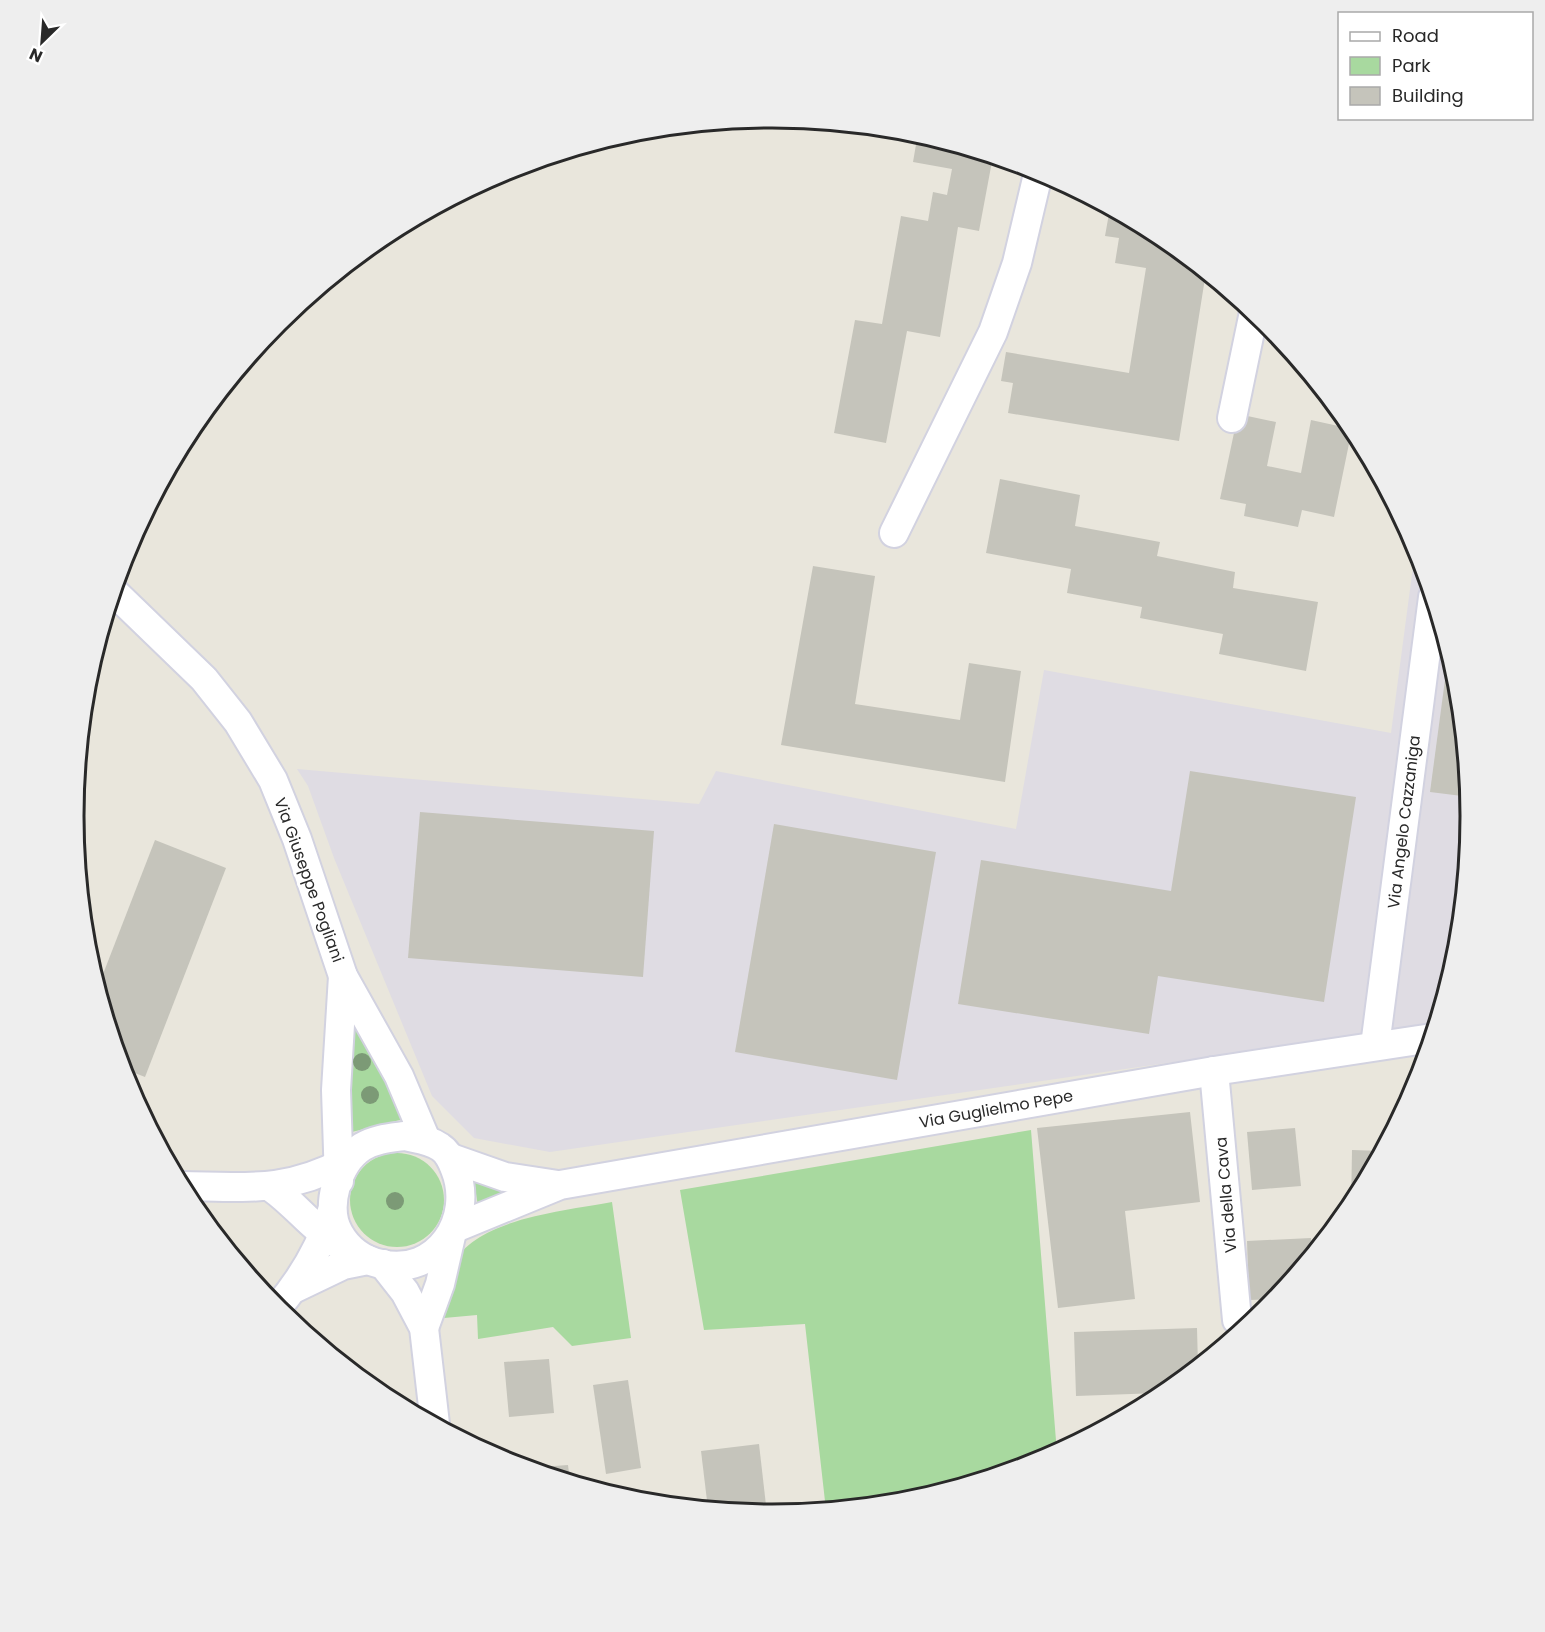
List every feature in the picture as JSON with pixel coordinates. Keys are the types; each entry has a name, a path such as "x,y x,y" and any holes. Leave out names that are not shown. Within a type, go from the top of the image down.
{"street":[{"path":"894,533 993,332 1015,271 1037,180"},
{"path":"1232,418 1252,322"},
{"name":"Via Giuseppe Pogliani","path":"120,598 204,679 244,732 273,780 297,839 343,976 399,1076 426,1140"},
{"name":"Via Angelo Cazzaniga","path":"1375,1046 1431,615"},
{"name":"Via Giuseppe Pogliani","path":"335,1165 343,976"},
{"name":"Via Guglielmo Pepe","path":"453,1232 560,1185 1214,1071 1375,1046 1422,1041"},
{"name":"Via della Cava","path":"1214,1071 1237,1320"},
{"path":"192,1186 272,1188 297,1183 383,1138 405,1136 426,1140 440,1147 451,1158 459,1178 461,1198 440,1284 424,1328"},
{"name":"Via Guglielmo Pepe","path":"451,1158 505,1177 560,1185"},
{"path":"285,1299 321,1232 335,1165"},
{"path":"272,1188 293,1203 321,1232"},
{"path":"321,1232 336,1228 405,1292 424,1328 434,1415"},
{"path":"285,1299 343,1265 368,1259 401,1266 417,1263 431,1256 453,1232"}],"shaded area":[{"path":"1413,565 1438,638 1448,682 1460,771 1460,861 1455,906 1438,994 1428,1025 550,1152 474,1138 432,1096 334,858 308,786 297,769 699,804 716,771 1016,829 1044,670 1391,733"}],"green space":[{"path":"363,1026 404,1119 348,1133 351,1029"},
{"path":"1031,1130 1056,1443 994,1468 951,1481 862,1499 825,1502 805,1324 704,1330 680,1190"},
{"path":"397,1153 415,1156 430,1167 441,1182 444,1200 441,1218 430,1233 415,1244 397,1247 379,1244 364,1233 353,1218 350,1200 353,1182 364,1167 379,1156"},
{"path":"473,1176 526,1191 478,1206"},
{"path":"612,1202 631,1338 572,1346 553,1327 478,1339 477,1315 444,1318 450,1270 465,1248 481,1236 501,1227 547,1213"}],"building":[{"path":"916,143 992,163 979,231 958,227 940,337 907,331 886,443 834,433 855,320 882,324 901,216 928,221 933,192 947,195 952,169 913,162"},
{"path":"1109,216 1155,244 1205,280 1179,441 1008,413 1013,383 1001,381 1006,352 1129,373 1146,268 1115,263 1119,238 1105,236"},
{"path":"1238,414 1276,422 1267,466 1301,473 1311,420 1340,426 1350,441 1334,517 1302,510 1298,527 1244,516 1246,504 1220,499"},
{"path":"1000,479 1080,495 1075,526 1160,542 1157,556 1235,572 1233,588 1318,602 1306,671 1219,654 1223,634 1140,618 1142,607 1067,593 1071,569 986,553"},
{"path":"813,566 875,576 855,704 960,720 969,663 1021,671 1005,782 781,745"},
{"path":"1446,673 1455,726 1461,796 1430,792"},
{"path":"1190,771 1356,797 1324,1002 1158,976 1149,1034 958,1004 981,860 1171,891"},
{"path":"420,812 654,831 643,977 408,958"},
{"path":"774,824 936,852 897,1080 735,1052"},
{"path":"155,840 226,868 145,1077 134,1073 103,975"},
{"path":"1190,1112 1200,1202 1125,1211 1135,1299 1058,1308 1037,1128"},
{"path":"1295,1128 1301,1186 1252,1190 1247,1132"},
{"path":"1352,1150 1374,1151 1369,1160 1351,1189"},
{"path":"1311,1238 1311,1244 1262,1300 1249,1300 1247,1241"},
{"path":"1197,1328 1198,1357 1146,1393 1076,1396 1074,1332"},
{"path":"549,1359 554,1413 509,1417 504,1362"},
{"path":"628,1380 641,1468 606,1474 593,1385"},
{"path":"759,1444 766,1504 707,1501 701,1451"},
{"path":"568,1465 569,1473 551,1468 547,1466"}]}
